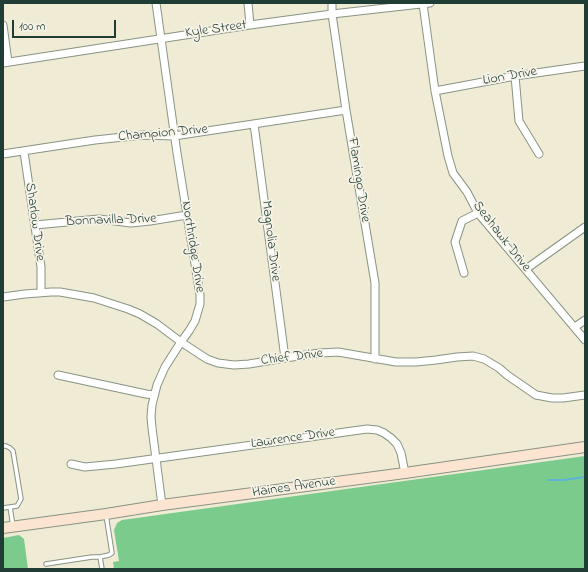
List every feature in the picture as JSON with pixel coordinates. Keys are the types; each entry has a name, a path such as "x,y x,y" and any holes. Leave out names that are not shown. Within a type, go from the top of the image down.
{"main road":[{"name":"Haines Avenue","path":"8,527 585,447"}],"street":[{"name":"Northridge Drive","path":"156,3 174,136 200,295 200,304 195,321 165,367 154,395 151,417 162,505"},
{"path":"248,3 250,25"},
{"name":"Flamingo Drive","path":"332,3 332,14 346,110 375,283 375,359"},
{"name":"Kyle Street","path":"6,62 250,25 426,3"},
{"name":"Seahawk Drive","path":"426,3 435,91 448,156 453,173 467,192 478,213 526,268 585,340"},
{"path":"3,25 6,62"},
{"name":"Lion Drive","path":"435,91 515,76 585,66"},
{"path":"515,76 519,121 539,154"},
{"name":"Champion Drive","path":"3,154 96,140 143,136 174,136 346,110"},
{"name":"Magnolia Drive","path":"254,124 285,358"},
{"name":"Sharlow Drive","path":"24,152 35,225 40,267 41,292"},
{"path":"464,273 455,242 462,221 478,213"},
{"name":"Bonnavilla Drive","path":"35,225 98,219 131,223 150,222 186,215"},
{"path":"526,268 585,227"},
{"name":"Chief Drive","path":"3,296 41,292 60,292 94,298 128,309 157,324 207,359 218,363 234,365 249,364 320,353 338,352 396,362 416,362 473,356 484,359 499,368 536,395 557,398 585,395"},
{"path":"575,327 585,320"},
{"path":"58,375 154,395"},
{"name":"Lawrence Drive","path":"71,464 86,467 99,466 367,429 377,430 384,433 397,444 405,473"}],"lane":[{"path":"3,446 6,446 13,451 21,499 17,506 3,508"},
{"path":"8,527 10,507"},
{"path":"46,564 100,557 112,553 106,514"},
{"path":"100,557 102,569"}],"green space":[{"path":"585,456 585,569 114,569 113,562 119,561 114,530 117,523 122,520"},
{"path":"19,535 24,539 28,569 3,569 3,538"}],"waterway":[{"path":"548,480 564,480 585,477"}]}
